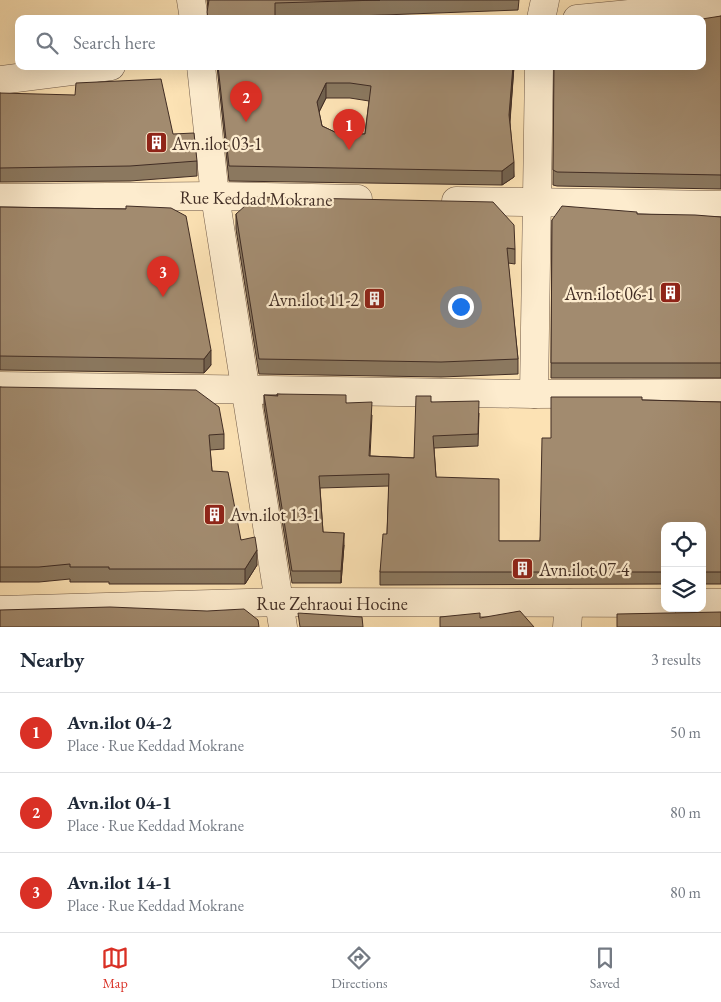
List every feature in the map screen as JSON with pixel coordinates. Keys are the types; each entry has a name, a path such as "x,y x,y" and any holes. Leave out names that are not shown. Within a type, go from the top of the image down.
{"street":[{"path":"191,0 193,15"},
{"path":"542,15 545,0"},
{"path":"613,15 721,3"},
{"path":"0,80 79,70"},
{"path":"201,70 215,196 281,614"},
{"path":"534,394 539,70"},
{"name":"Rue Keddad Mokrane","path":"0,198 215,196 380,200"},
{"path":"429,201 721,205"},
{"path":"0,386 534,394 721,393"},
{"name":"Rue Zehraoui Hocine","path":"0,610 281,614 568,615 661,603"},
{"path":"706,603 721,603"}],"building":[{"path":"209,0 380,0 275,3 275,15 207,15"},
{"path":"721,16 721,175 557,172 553,170 554,70 706,70 706,18"},
{"path":"218,70 513,70 509,115 514,162 502,171 229,166","holes":["326,83 350,83 371,86 365,134 339,134 322,126 317,102"]},
{"name":"Avn.ilot 03-1","path":"161,79 173,134 194,133 197,161 130,166 0,168 0,93 75,95 76,83"},
{"path":"255,197 493,202 514,225 515,249 507,248 518,359 441,362 259,359 236,214"},
{"path":"126,206 171,208 186,216 211,350 204,359 0,356 0,207 126,209"},
{"name":"Avn.ilot 06-1","path":"562,206 637,212 637,214 721,217 721,363 551,363 552,220"},
{"path":"0,387 196,390 219,407 224,434 209,435 212,471 228,472 241,540 255,537 257,550 245,569 109,569 109,567 70,567 70,564 39,567 0,567"},
{"path":"277,394 346,395 346,403 372,402 369,456 414,458 416,396 431,396 431,402 479,401 478,434 433,436 436,477 499,479 499,541 540,541 542,438 551,438 551,397 642,397 642,400 721,402 721,572 706,572 706,522 661,522 661,572 380,572 383,534 387,534 389,474 319,476 323,532 344,533 341,571 292,571 264,395 278,396"},
{"path":"110,607 207,611 244,609 258,620 259,627 0,627 0,610"},
{"path":"520,611 534,627 440,627 440,617 480,613 480,618"},
{"path":"721,612 721,627 617,627 617,614"},
{"path":"298,613 362,617 363,627 300,627"}],"place":[{"name":"Avn.ilot 04-1","path":"246,122"},
{"name":"Avn.ilot 03-1","path":"156,143"},
{"name":"Avn.ilot 04-2","path":"349,150"},
{"name":"Avn.ilot 06-1","path":"671,293"},
{"name":"Avn.ilot 14-1","path":"163,297"},
{"name":"Avn.ilot 11-2","path":"375,299"},
{"name":"Avn.ilot 13-1","path":"214,514"},
{"name":"Avn.ilot 07-4","path":"523,569"}]}
